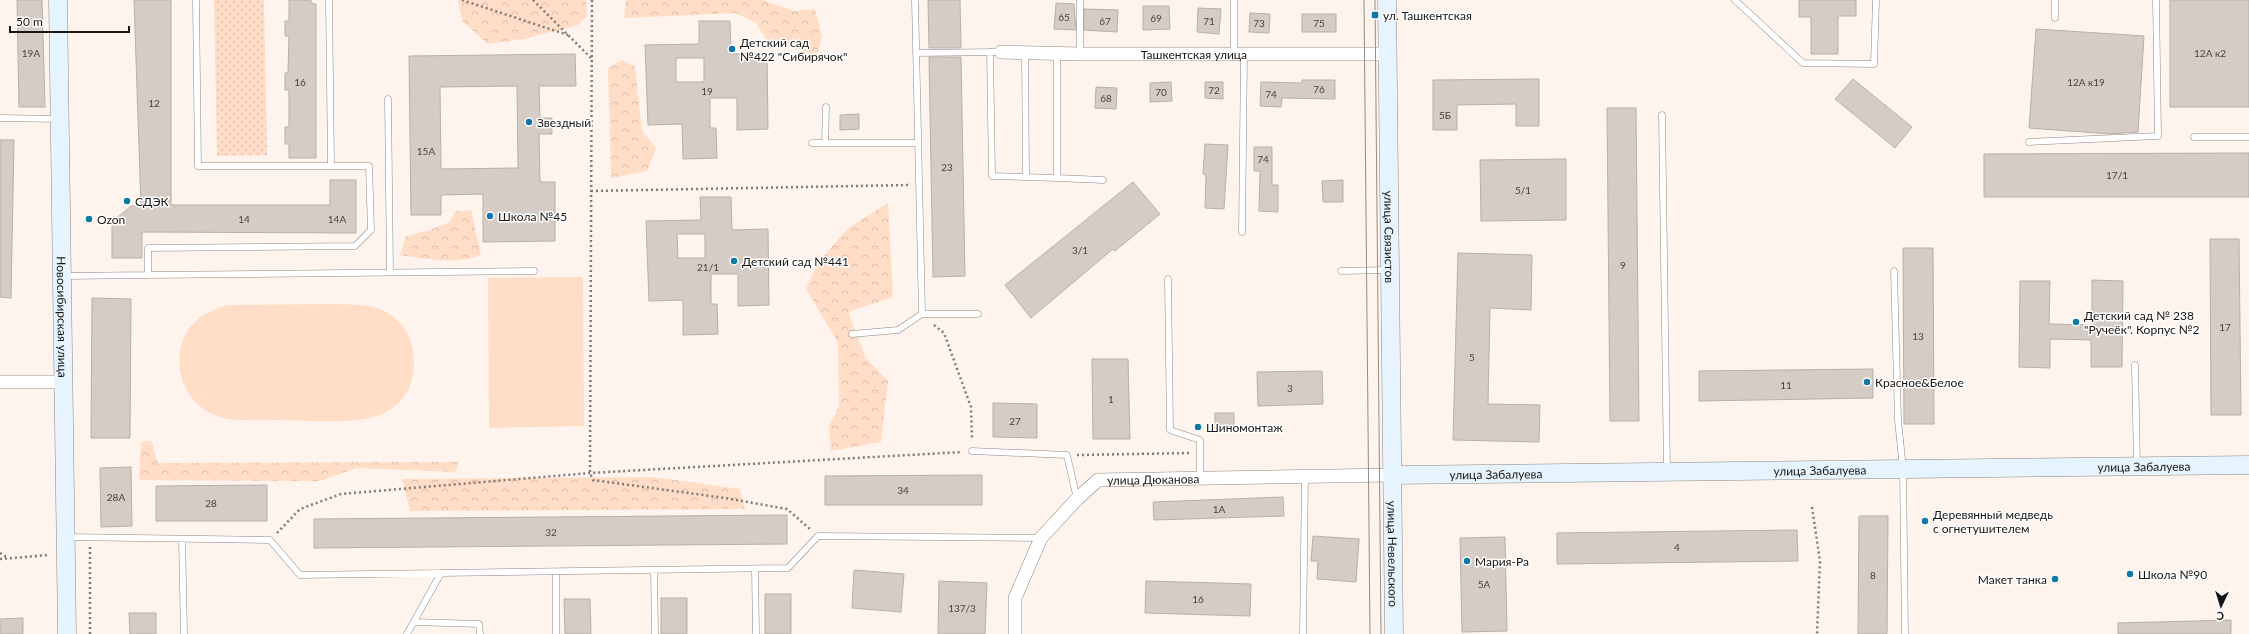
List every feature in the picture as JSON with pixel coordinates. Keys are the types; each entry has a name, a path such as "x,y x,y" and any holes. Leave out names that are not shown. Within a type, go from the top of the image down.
{"street":[{"name":"Новосибирская улица","path":"58,0 62,382 67,634"},
{"name":"улица Связистов","path":"1387,0 1392,475"},
{"name":"Ташкентская улица","path":"996,52 1057,54 1387,54"},
{"path":"0,382 62,382"},
{"name":"улица Забалуева","path":"1392,475 2249,465"},
{"name":"улица Дюканова","path":"1015,634 1015,598 1041,538 1077,499 1098,480 1392,475"},
{"name":"улица Невельского","path":"1392,475 1394,634"}],"lane":[{"path":"148,275 148,248 356,245 370,230 370,166 331,164 198,166 196,0"},
{"path":"330,0 331,164"},
{"path":"915,0 922,314"},
{"path":"1080,0 1080,54"},
{"path":"1234,0 1239,54 1242,232"},
{"path":"1735,0 1803,63 1874,64 1876,0"},
{"path":"2055,0 2055,18"},
{"path":"2029,142 2158,136 2156,0"},
{"path":"916,53 996,52 992,176 1103,180"},
{"path":"1024,53 1026,177"},
{"path":"1057,54 1057,178"},
{"path":"388,99 390,272"},
{"path":"825,143 826,107"},
{"path":"1662,115 1667,471"},
{"path":"0,118 60,119"},
{"path":"2194,138 2249,137"},
{"path":"812,142 918,143"},
{"path":"62,276 534,270"},
{"path":"1341,271 1390,270"},
{"path":"1894,271 1898,420 1903,469 1905,634"},
{"path":"1168,279 1170,430 1200,440 1200,478"},
{"path":"852,334 898,330 922,314 978,314"},
{"path":"2135,365 2137,467"},
{"path":"972,451 1067,455 1077,499"},
{"path":"1304,634 1305,476"},
{"path":"66,546 90,538 270,540 300,575 788,568 818,536 1041,538"},
{"path":"182,539 184,634"},
{"path":"755,569 756,634"},
{"path":"654,570 654,634"},
{"path":"556,572 556,634"},
{"path":"407,634 441,573"},
{"path":"414,622 479,624 480,634"}],"path":[{"path":"462,0 568,35"},
{"path":"534,0 593,60"},
{"path":"592,0 593,60 590,473 593,480 725,498 787,509 818,536"},
{"path":"591,191 919,185"},
{"path":"270,540 300,509 341,494 590,473 972,451 971,407 944,333 922,314"},
{"path":"1067,455 1200,453"},
{"path":"1812,507 1820,561 1817,634"},
{"path":"90,538 90,634"},
{"path":"0,558 8,558 66,546"},
{"path":"0,553 8,558"}],"green space":[{"path":"214,0 264,0 267,155 217,156"},
{"path":"458,0 586,0 587,16 578,25 524,39 488,44 462,21"},
{"path":"626,0 762,0 794,11 815,9 822,36 817,55 766,39 756,23 736,13 624,18"},
{"path":"622,60 635,67 642,131 656,148 647,171 611,178 608,68"},
{"path":"888,203 893,297 848,312 866,358 888,381 881,442 831,451 829,426 839,406 838,343 806,289 817,264 848,228"},
{"path":"471,210 481,255 461,260 441,260 400,255 406,236 427,231 450,222 455,211"},
{"path":"583,277 584,426 489,428 488,278"},
{"path":"339,304 368,306 384,311 394,317 402,325 411,343 414,364 410,386 402,399 385,413 369,418 343,421 226,419 206,411 195,401 187,390 181,376 179,362 181,348 186,334 198,319 206,314 227,305"},
{"path":"151,441 158,463 458,462 456,472 356,468 320,481 139,480 141,442"},
{"path":"654,477 740,489 745,509 410,511 402,479"}],"building":[{"path":"17,0 42,0 45,107 19,107"},
{"path":"134,0 171,0 171,205 330,205 330,180 356,180 356,233 142,232 142,258 112,258 112,222 131,206 141,206"},
{"path":"289,0 311,0 311,3 316,4 316,158 289,158 289,144 285,144 285,127 289,127 289,90 285,90 285,73 288,73 289,36 285,36 285,21 289,21"},
{"path":"928,0 960,0 961,48 929,48"},
{"path":"1799,0 1856,0 1856,16 1838,16 1838,54 1811,54 1811,17 1799,17"},
{"path":"2170,0 2249,0 2249,107 2170,107"},
{"path":"1056,3 1074,4 1076,30 1054,29"},
{"path":"1143,6 1169,6 1170,29 1143,30"},
{"path":"1198,8 1221,9 1219,34 1197,32"},
{"path":"1084,9 1118,10 1117,32 1084,30"},
{"path":"1250,13 1270,14 1269,33 1249,32"},
{"path":"1302,14 1336,14 1336,32 1302,32"},
{"path":"699,21 730,21 731,54 767,53 768,129 737,130 737,98 710,98 710,128 716,128 717,158 683,159 682,124 648,125 645,45 699,44","holes":["676,58 704,58 704,82 676,82"]},
{"path":"2036,29 2144,36 2138,132 2110,134 2029,128"},
{"path":"575,54 576,86 539,86 540,118 552,118 552,134 539,134 540,182 555,182 555,241 483,242 483,194 441,195 441,215 411,215 409,56","holes":["517,86 518,168 441,169 440,87"]},
{"path":"929,57 961,57 965,276 933,277"},
{"path":"1539,79 1539,126 1516,126 1516,104 1457,105 1457,130 1433,130 1433,80"},
{"path":"1853,79 1912,127 1895,148 1835,99"},
{"path":"1302,80 1335,80 1335,99 1282,98 1281,107 1260,106 1261,82 1302,83"},
{"path":"1171,82 1172,101 1150,102 1150,83"},
{"path":"1205,82 1223,82 1223,99 1205,98"},
{"path":"1096,87 1117,88 1116,109 1095,108"},
{"path":"1607,108 1636,108 1639,421 1610,421"},
{"path":"859,114 859,129 840,130 840,115"},
{"path":"0,140 14,140 11,298 0,297"},
{"path":"1205,144 1228,145 1224,209 1205,208 1206,175 1203,174"},
{"path":"1254,147 1272,147 1272,185 1278,185 1278,212 1259,211 1260,171 1254,171"},
{"path":"2249,153 2249,197 1984,197 1984,154"},
{"path":"1566,159 1566,220 1481,221 1480,160"},
{"path":"1343,180 1343,202 1323,202 1322,181"},
{"path":"1133,182 1160,214 1115,251 1113,249 1031,318 1005,285"},
{"path":"700,197 731,197 732,230 768,229 769,305 738,306 738,274 711,274 711,304 717,304 718,334 683,335 683,300 649,301 646,221 701,220","holes":["677,234 705,234 705,258 678,258"]},
{"path":"2210,239 2239,239 2241,415 2211,415"},
{"path":"1903,248 1933,248 1934,424 1904,424"},
{"path":"1458,253 1532,255 1531,310 1490,308 1488,404 1540,405 1539,442 1453,440"},
{"path":"2092,280 2123,281 2122,367 2091,367 2091,340 2050,339 2050,368 2019,367 2020,281 2050,281 2049,324 2092,325"},
{"path":"92,298 131,299 130,438 91,438"},
{"path":"1092,359 1128,359 1130,439 1093,439"},
{"path":"1873,369 1873,398 1699,401 1699,371"},
{"path":"1322,371 1323,404 1258,406 1257,372"},
{"path":"993,403 1037,404 1037,438 993,437"},
{"path":"1215,413 1234,413 1234,429 1215,429"},
{"path":"131,467 132,526 101,527 100,468"},
{"path":"982,475 982,505 825,505 825,476"},
{"path":"267,485 267,521 156,521 156,486"},
{"path":"1283,497 1284,516 1154,520 1153,502"},
{"path":"787,515 787,544 314,548 314,519"},
{"path":"1859,516 1888,516 1887,634 1858,634"},
{"path":"1797,530 1798,561 1557,564 1557,533"},
{"path":"1313,536 1359,539 1356,582 1317,579 1318,561 1311,561"},
{"path":"1505,537 1507,631 1462,632 1460,538"},
{"path":"854,570 904,574 901,612 852,608"},
{"path":"939,581 987,583 985,634 938,634"},
{"path":"1146,581 1251,584 1250,616 1145,613"},
{"path":"765,594 791,594 791,634 765,634"},
{"path":"661,598 687,598 687,634 661,634"},
{"path":"564,599 590,599 591,634 565,634"},
{"path":"129,613 156,613 156,634 130,634"},
{"path":"23,618 23,634 0,634 0,619"},
{"path":"2231,620 2231,634 2118,634 2118,623"}],"tram line":[{"path":"1364,0 1370,634"},
{"path":"1375,0 1381,634"}],"place":[{"name":"ул. Ташкентская","path":"1375,15"},
{"name":"Детский сад №422 \"Сибирячок\"","path":"732,49"},
{"name":"Звездный","path":"529,122"},
{"name":"СДЭК","path":"127,201"},
{"name":"Школа №45","path":"490,216"},
{"name":"Ozon","path":"89,219"},
{"name":"Детский сад №441","path":"734,261"},
{"name":"Детский сад № 238 \"Ручеёк\". Корпус №2","path":"2076,322"},
{"name":"Красное&Белое","path":"1867,382"},
{"name":"Шиномонтаж","path":"1198,427"},
{"name":"Деревянный медведь с огнетушителем","path":"1925,521"},
{"name":"Мария-Ра","path":"1467,561"},
{"name":"Школа №90","path":"2130,574"},
{"name":"Макет танка","path":"2055,579"}]}
